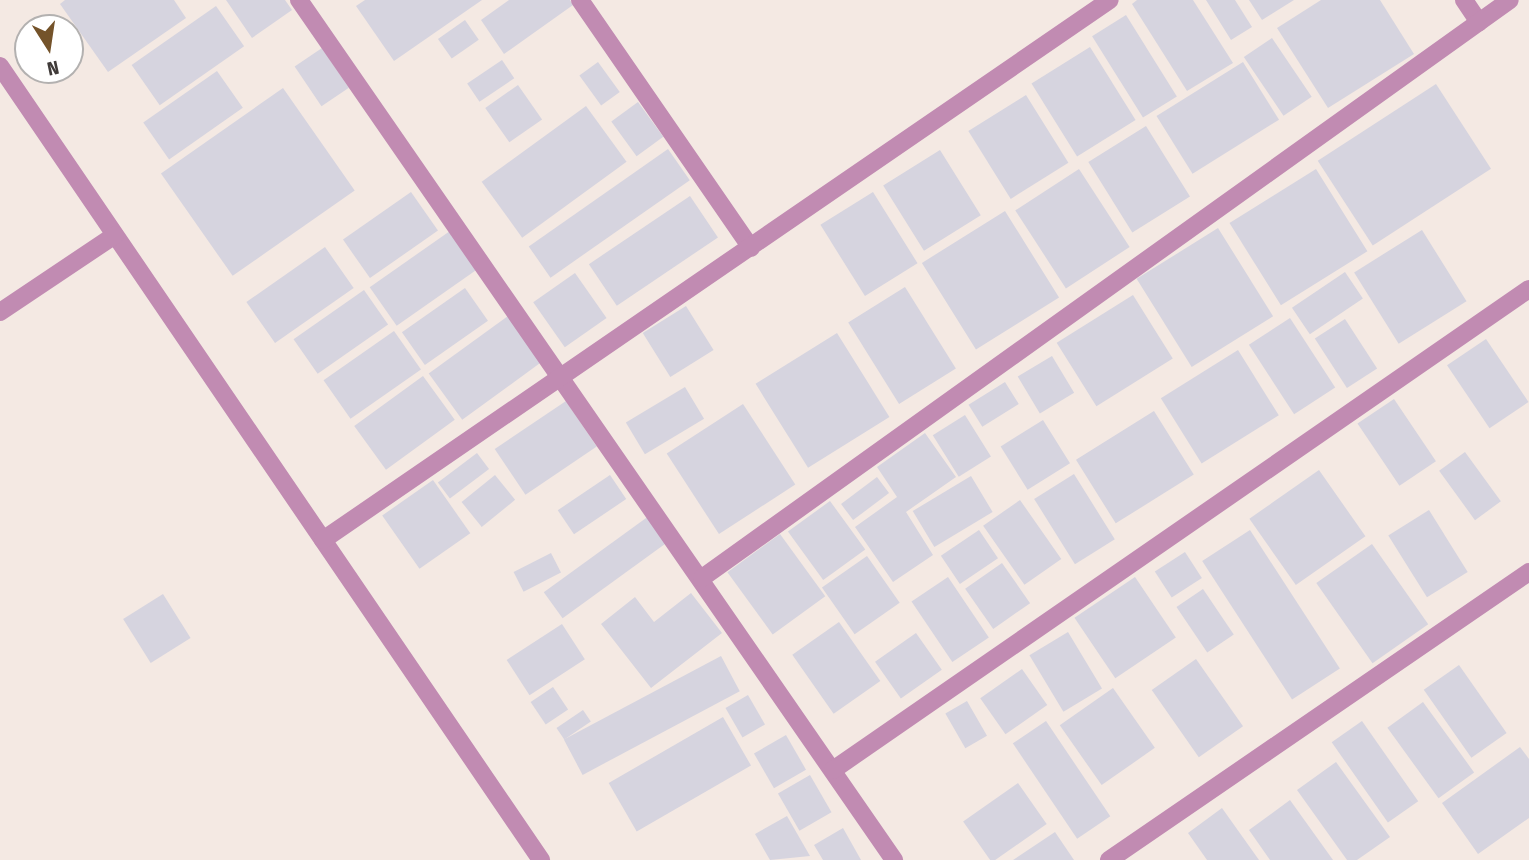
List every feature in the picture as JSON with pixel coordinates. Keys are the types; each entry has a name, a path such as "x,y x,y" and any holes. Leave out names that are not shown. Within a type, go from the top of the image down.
{"street":[{"path":"299,0 564,378 894,860"},
{"path":"580,0 751,248"},
{"path":"323,540 564,378 1110,0"},
{"path":"1464,0 1479,22"},
{"path":"702,578 1510,0"},
{"path":"0,66 541,860"},
{"path":"0,312 115,235"},
{"path":"833,771 1529,289"},
{"path":"1109,860 1529,572"}],"building":[{"path":"65,0 174,0 186,18 108,72 84,38 84,14 67,14 60,4"},
{"path":"226,0 285,0 292,10 252,38"},
{"path":"365,0 482,0 394,61 356,6"},
{"path":"509,0 570,0 573,5 504,54 481,20"},
{"path":"1137,0 1193,0 1233,63 1187,91 1132,4"},
{"path":"1206,0 1235,0 1252,27 1231,40"},
{"path":"1249,0 1294,0 1262,20"},
{"path":"1321,0 1380,0 1414,54 1328,108 1277,28"},
{"path":"216,6 244,46 160,105 132,65"},
{"path":"1126,15 1177,96 1143,118 1092,36"},
{"path":"465,20 479,40 452,59 438,39"},
{"path":"1272,38 1312,97 1284,116 1244,57"},
{"path":"1090,47 1136,120 1077,156 1031,84"},
{"path":"322,48 349,88 321,106 295,66"},
{"path":"502,60 514,78 479,102 467,83"},
{"path":"598,62 620,92 601,105 579,76"},
{"path":"1243,62 1279,120 1193,174 1156,116"},
{"path":"217,71 243,108 169,159 143,123"},
{"path":"1436,84 1491,169 1373,245 1318,161"},
{"path":"518,85 542,119 509,142 485,108"},
{"path":"283,88 355,190 233,276 161,173"},
{"path":"1026,95 1068,163 1011,199 968,131"},
{"path":"638,102 663,137 637,156 611,121"},
{"path":"586,106 627,162 522,238 482,182"},
{"path":"1146,126 1190,196 1132,232 1088,162"},
{"path":"668,149 690,180 551,278 529,247"},
{"path":"940,150 981,215 924,251 883,186"},
{"path":"1079,169 1130,247 1066,288 1015,210"},
{"path":"1316,169 1367,251 1281,305 1229,223"},
{"path":"411,192 438,231 370,278 343,240"},
{"path":"873,192 918,263 865,296 820,225"},
{"path":"690,196 718,237 617,306 589,264"},
{"path":"1005,211 1059,298 976,349 922,263"},
{"path":"1218,228 1273,316 1192,367 1137,279"},
{"path":"1422,230 1467,301 1399,344 1354,272"},
{"path":"450,231 477,270 397,326 370,287"},
{"path":"325,247 354,288 275,343 246,302"},
{"path":"1345,272 1363,299 1310,334 1292,308"},
{"path":"575,273 607,318 565,347 533,302"},
{"path":"905,287 956,368 899,404 848,323"},
{"path":"465,288 488,321 425,365 402,332"},
{"path":"364,290 388,324 318,374 294,339"},
{"path":"1133,295 1173,359 1096,406 1057,343"},
{"path":"686,306 714,350 670,377 643,333"},
{"path":"508,316 542,362 462,420 429,374"},
{"path":"1290,318 1335,388 1294,414 1249,345"},
{"path":"1345,319 1377,368 1347,388 1315,339"},
{"path":"394,331 421,370 351,419 324,380"},
{"path":"837,333 889,417 808,468 756,384"},
{"path":"1486,339 1528,402 1490,428 1447,365"},
{"path":"1238,350 1279,415 1202,464 1161,398"},
{"path":"1052,356 1074,393 1040,413 1018,377"},
{"path":"423,376 455,420 386,470 354,426"},
{"path":"1005,382 1019,404 982,427 969,405"},
{"path":"685,387 704,419 645,454 626,423"},
{"path":"1394,399 1436,461 1399,486 1358,424"},
{"path":"566,401 597,447 525,495 495,449"},
{"path":"743,404 795,485 719,534 667,454"},
{"path":"1154,411 1194,475 1116,523 1076,460"},
{"path":"965,415 991,457 959,477 933,435"},
{"path":"1043,420 1070,463 1028,490 1001,446"},
{"path":"925,433 956,477 906,512 933,555 893,582 855,527 897,497 877,467"},
{"path":"1465,452 1501,501 1475,520 1439,471"},
{"path":"477,453 489,469 450,498 438,482"},
{"path":"1319,470 1365,536 1296,585 1249,519"},
{"path":"1074,474 1115,539 1075,564 1034,499"},
{"path":"495,475 515,500 482,527 462,502"},
{"path":"610,475 626,499 574,534 558,510"},
{"path":"971,476 993,512 934,547 913,511"},
{"path":"877,477 889,493 853,520 841,504"},
{"path":"433,480 470,533 419,569 382,516"},
{"path":"1020,500 1061,559 1024,585 983,526"},
{"path":"830,501 865,550 823,580 788,532"},
{"path":"1429,510 1468,572 1427,597 1388,535"},
{"path":"653,513 672,539 563,618 544,592"},
{"path":"979,530 998,558 960,584 941,556"},
{"path":"1250,530 1340,668 1292,699 1202,561"},
{"path":"780,534 825,596 773,635 727,572"},
{"path":"1372,544 1428,624 1373,663 1316,583"},
{"path":"1185,552 1202,578 1172,598 1155,572"},
{"path":"551,553 561,573 524,592 514,572"},
{"path":"867,556 900,603 855,634 822,588"},
{"path":"1002,563 1030,603 993,629 965,589"},
{"path":"948,577 989,638 952,662 912,602"},
{"path":"1135,577 1176,638 1115,678 1074,618"},
{"path":"1203,589 1234,635 1207,652 1176,607"},
{"path":"691,593 722,633 651,688 601,624 635,597 654,622"},
{"path":"163,594 191,638 151,663 123,619"},
{"path":"839,622 880,681 834,714 792,655"},
{"path":"562,624 585,659 530,695 507,660"},
{"path":"1068,632 1102,689 1063,712 1029,655"},
{"path":"916,633 942,670 901,699 875,662"},
{"path":"721,656 740,691 583,775 564,740"},
{"path":"1196,659 1243,726 1199,757 1152,690"},
{"path":"1459,665 1507,733 1471,758 1424,690"},
{"path":"1022,669 1047,705 1005,734 980,698"},
{"path":"553,687 568,709 546,724 531,702"},
{"path":"1113,688 1155,748 1102,785 1060,725"},
{"path":"748,695 765,724 742,737 725,708"},
{"path":"967,701 987,736 965,748 945,714"},
{"path":"1423,702 1474,772 1439,798 1387,728"},
{"path":"583,710 591,722 564,740 556,728"},
{"path":"723,717 751,765 637,831 609,783"},
{"path":"1046,721 1110,816 1077,839 1013,743"},
{"path":"1362,721 1418,801 1388,822 1332,742"},
{"path":"786,735 806,770 774,788 754,754"},
{"path":"1520,747 1529,759 1529,818 1478,854 1442,803"},
{"path":"1336,762 1390,837 1357,860 1347,860 1297,790"},
{"path":"810,775 831,812 799,831 778,793"},
{"path":"1018,783 1047,824 995,860 990,860 963,821"},
{"path":"1290,800 1333,860 1270,860 1249,830"},
{"path":"1222,808 1259,860 1207,860 1188,833"},
{"path":"787,816 810,856 770,860 755,834"},
{"path":"843,828 861,860 823,860 814,845"},
{"path":"1055,832 1074,860 1013,860"}]}
